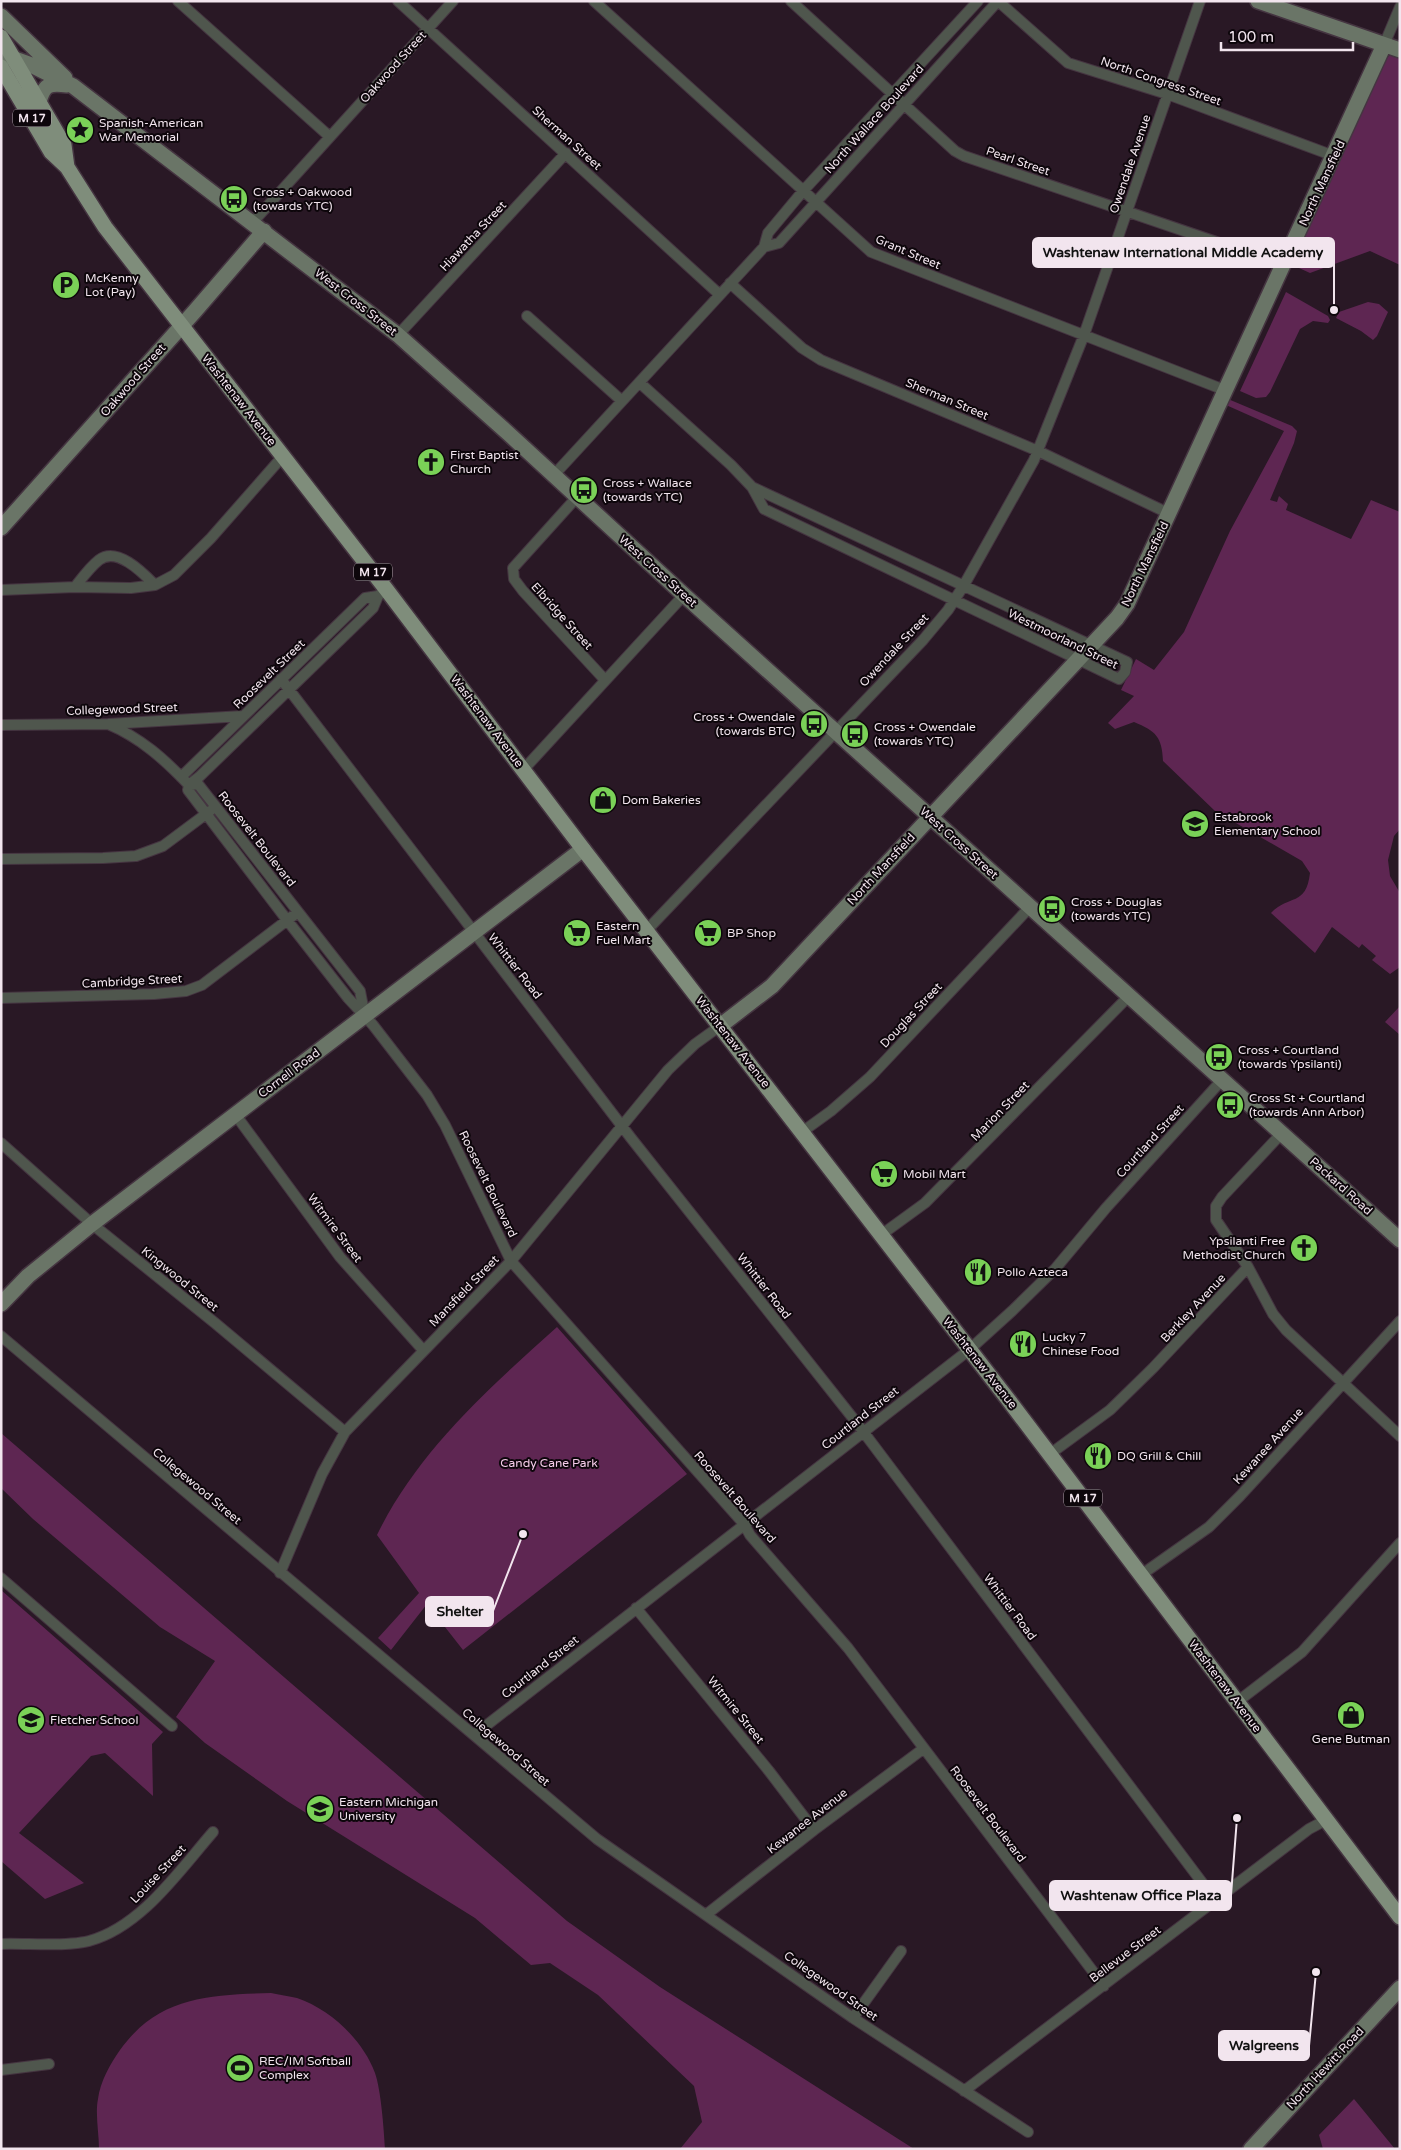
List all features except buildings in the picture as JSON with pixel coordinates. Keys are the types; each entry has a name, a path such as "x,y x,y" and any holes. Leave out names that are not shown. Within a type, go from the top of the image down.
{"main road":[{"name":"Washtenaw Avenue","path":"1,37 5,60 51,152 67,167 105,227 283,456 382,592 524,769 583,849 1050,1454 1400,1917"},
{"name":"Washtenaw Avenue","path":"5,60 39,102 64,145 67,167"}],"street":[{"path":"178,1 191,5 329,136"},
{"name":"Sherman Street","path":"398,1 719,294"},
{"name":"Oakwood Street","path":"1,528 181,326 329,136 453,1"},
{"name":"Grant Street","path":"594,1 871,252 1226,391"},
{"name":"Pearl Street","path":"791,1 955,151 964,156 1284,265"},
{"name":"North Wallace Boulevard","path":"553,476 764,247 768,233 803,191 978,1"},
{"name":"North Wallace Boulevard","path":"764,247 779,243 998,1"},
{"name":"North Congress Street","path":"998,1 1068,63 1167,94 1334,156"},
{"name":"Owendale Avenue","path":"1084,335 1200,1"},
{"path":"1258,1 1400,50"},
{"path":"1384,45 1400,8"},
{"path":"1,16 73,86"},
{"name":"North Mansfield","path":"720,1026 772,986 1128,604 1384,45"},
{"name":"West Cross Street","path":"5,60 73,86 398,334 684,595 1282,1133"},
{"path":"39,102 42,92 47,86 54,83 73,86"},
{"name":"Hiawatha Street","path":"398,334 566,153"},
{"name":"Sherman Street","path":"730,283 802,348 821,360 1038,451 1170,514"},
{"path":"527,316 622,402"},
{"name":"Owendale Street","path":"647,930 923,640 954,600 1038,451 1084,335"},
{"name":"Westmoorland Street","path":"640,383 731,465 752,488 764,509 1119,680 1125,672 1127,662 752,488"},
{"path":"1,590 75,586 131,588 155,585 174,575 211,538 283,456"},
{"name":"Elbridge Street","path":"577,497 513,568 514,579 522,592 605,680"},
{"path":"75,586 99,560 107,557 120,558 133,566 155,585"},
{"name":"Roosevelt Street","path":"181,777 365,598 382,592"},
{"name":"Roosevelt Street","path":"189,785 372,608 382,592"},
{"path":"524,769 684,595"},
{"name":"Whittier Road","path":"281,679 622,1125 863,1432 1216,1901"},
{"path":"243,716 251,725"},
{"name":"Collegewood Street","path":"1,725 108,724 243,716"},
{"name":"Roosevelt Boulevard","path":"108,724 144,743 189,785 188,790 287,920 428,1095 445,1125 511,1261 744,1524 750,1535 848,1648 1104,1986"},
{"name":"Roosevelt Boulevard","path":"189,785 198,784 360,991 366,1016"},
{"path":"1,859 136,856 163,846 215,807"},
{"name":"Cornell Road","path":"1,1304 28,1276 92,1224 583,849"},
{"name":"Douglas Street","path":"802,1132 831,1111 870,1077 1030,907"},
{"name":"Cambridge Street","path":"1,998 154,994 186,991 202,985 298,912"},
{"name":"Marion Street","path":"881,1235 925,1203 1128,996"},
{"name":"Mansfield Street","path":"280,1573 322,1474 345,1432 511,1261 678,1059 720,1026"},
{"name":"Courtland Street","path":"474,1735 969,1350 1012,1312 1054,1269 1106,1208 1222,1080"},
{"name":"Witmire Street","path":"235,1114 340,1258 423,1350"},
{"path":"1282,1133 1222,1197 1216,1206 1216,1220 1248,1267 1273,1314 1286,1330 1341,1384 1400,1436"},
{"name":"Packard Road","path":"1282,1133 1400,1240"},
{"name":"Kingwood Street","path":"1,1143 92,1224 215,1323 345,1432"},
{"name":"Berkley Avenue","path":"1050,1454 1110,1410 1153,1368 1248,1267"},
{"name":"Kewanee Avenue","path":"1141,1575 1208,1527 1240,1496 1400,1321"},
{"name":"Collegewood Street","path":"1,1336 597,1839 707,1914 853,2018 1028,2132"},
{"path":"1238,1702 1302,1652 1400,1543"},
{"path":"1,1578 172,1726"},
{"name":"Witmire Street","path":"636,1608 769,1771 814,1830"},
{"name":"Kewanee Avenue","path":"707,1914 814,1830 923,1749"},
{"name":"Bellevue Street","path":"964,2091 1309,1829 1326,1820"},
{"name":"Louise Street","path":"1,1944 88,1942 117,1930 145,1908 213,1832"},
{"path":"853,2018 901,1951"},
{"name":"North Hewitt Road","path":"1251,2149 1400,1988"},
{"path":"1,2070 49,2064"}],"green space":[{"path":"1391,55 1400,57 1400,265 1370,251 1310,273 1299,268 1295,259 1385,58"},
{"path":"1286,292 1328,316 1330,320 1328,323 1313,321 1300,329 1270,392 1266,397 1256,398 1240,391"},
{"path":"1368,302 1379,304 1388,312 1377,336 1373,340 1361,331 1336,318 1339,312"},
{"path":"1228,399 1292,426 1297,431 1294,443 1270,500 1277,502 1279,496 1288,504 1286,510 1351,539 1371,500 1400,512 1400,829 1394,836 1388,860 1390,876 1400,893 1400,967 1390,974 1372,960 1376,956 1362,944 1359,948 1332,927 1315,953 1271,913 1278,907 1301,896 1305,891 1310,873 1302,861 1215,811 1163,761 1159,740 1153,732 1134,722 1115,729 1108,723 1134,696 1121,690 1136,659 1154,670 1184,632 1230,531 1284,431 1226,405"},
{"path":"1400,1006 1400,1035 1385,1022"},
{"name":"Candy Cane Park","path":"557,1327 687,1474 463,1650 427,1604 391,1650 378,1638 419,1593 377,1535 393,1505 412,1476 456,1423"},
{"path":"1,1433 567,1921 660,1987 914,2149 680,2149 702,2122 694,2086 598,1995 550,1963 531,1965 475,1918 287,1801 205,1743 176,1717 215,1661 160,1627 33,1519 1,1488"},
{"path":"1,1590 163,1732 152,1744 153,1796 105,1753 91,1756 19,1833 84,1883 45,1899 1,1861"},
{"name":"REC/IM Softball Complex","path":"271,1993 297,1998 309,2003 333,2018 354,2038 370,2061 377,2080 382,2110 385,2149 99,2149 97,2111 101,2086 116,2055 135,2032 151,2019 187,2002 227,1995"},
{"path":"1354,2099 1395,2149 1323,2149 1319,2135"}],"place":[{"name":"Spanish-American War Memorial","path":"80,130"},
{"name":"Cross + Oakwood (towards YTC)","path":"234,199"},
{"name":"McKenny Lot (Pay)","path":"66,285"},
{"name":"Washtenaw International Middle Academy","path":"1334,310"},
{"name":"First Baptist Church","path":"431,462"},
{"name":"Cross + Wallace (towards YTC)","path":"584,490"},
{"name":"Cross + Owendale (towards BTC)","path":"814,724"},
{"name":"Cross + Owendale (towards YTC)","path":"855,734"},
{"name":"Dom Bakeries","path":"603,800"},
{"name":"Estabrook Elementary School","path":"1195,824"},
{"name":"Cross + Douglas (towards YTC)","path":"1052,909"},
{"name":"Eastern Fuel Mart","path":"577,933"},
{"name":"BP Shop","path":"708,933"},
{"name":"Cross + Courtland (towards Ypsilanti)","path":"1219,1057"},
{"name":"Cross St + Courtland (towards Ann Arbor)","path":"1230,1105"},
{"name":"Mobil Mart","path":"884,1174"},
{"name":"Ypsilanti Free Methodist Church","path":"1304,1248"},
{"name":"Pollo Azteca","path":"978,1272"},
{"name":"Lucky 7 Chinese Food","path":"1023,1344"},
{"name":"DQ Grill & Chill","path":"1098,1456"},
{"name":"Shelter","path":"523,1534"},
{"name":"Gene Butman","path":"1351,1715"},
{"name":"Fletcher School","path":"31,1720"},
{"name":"Eastern Michigan University","path":"320,1809"},
{"name":"Washtenaw Office Plaza","path":"1237,1818"},
{"name":"Walgreens","path":"1316,1972"},
{"name":"REC/IM Softball Complex","path":"240,2068"}]}
